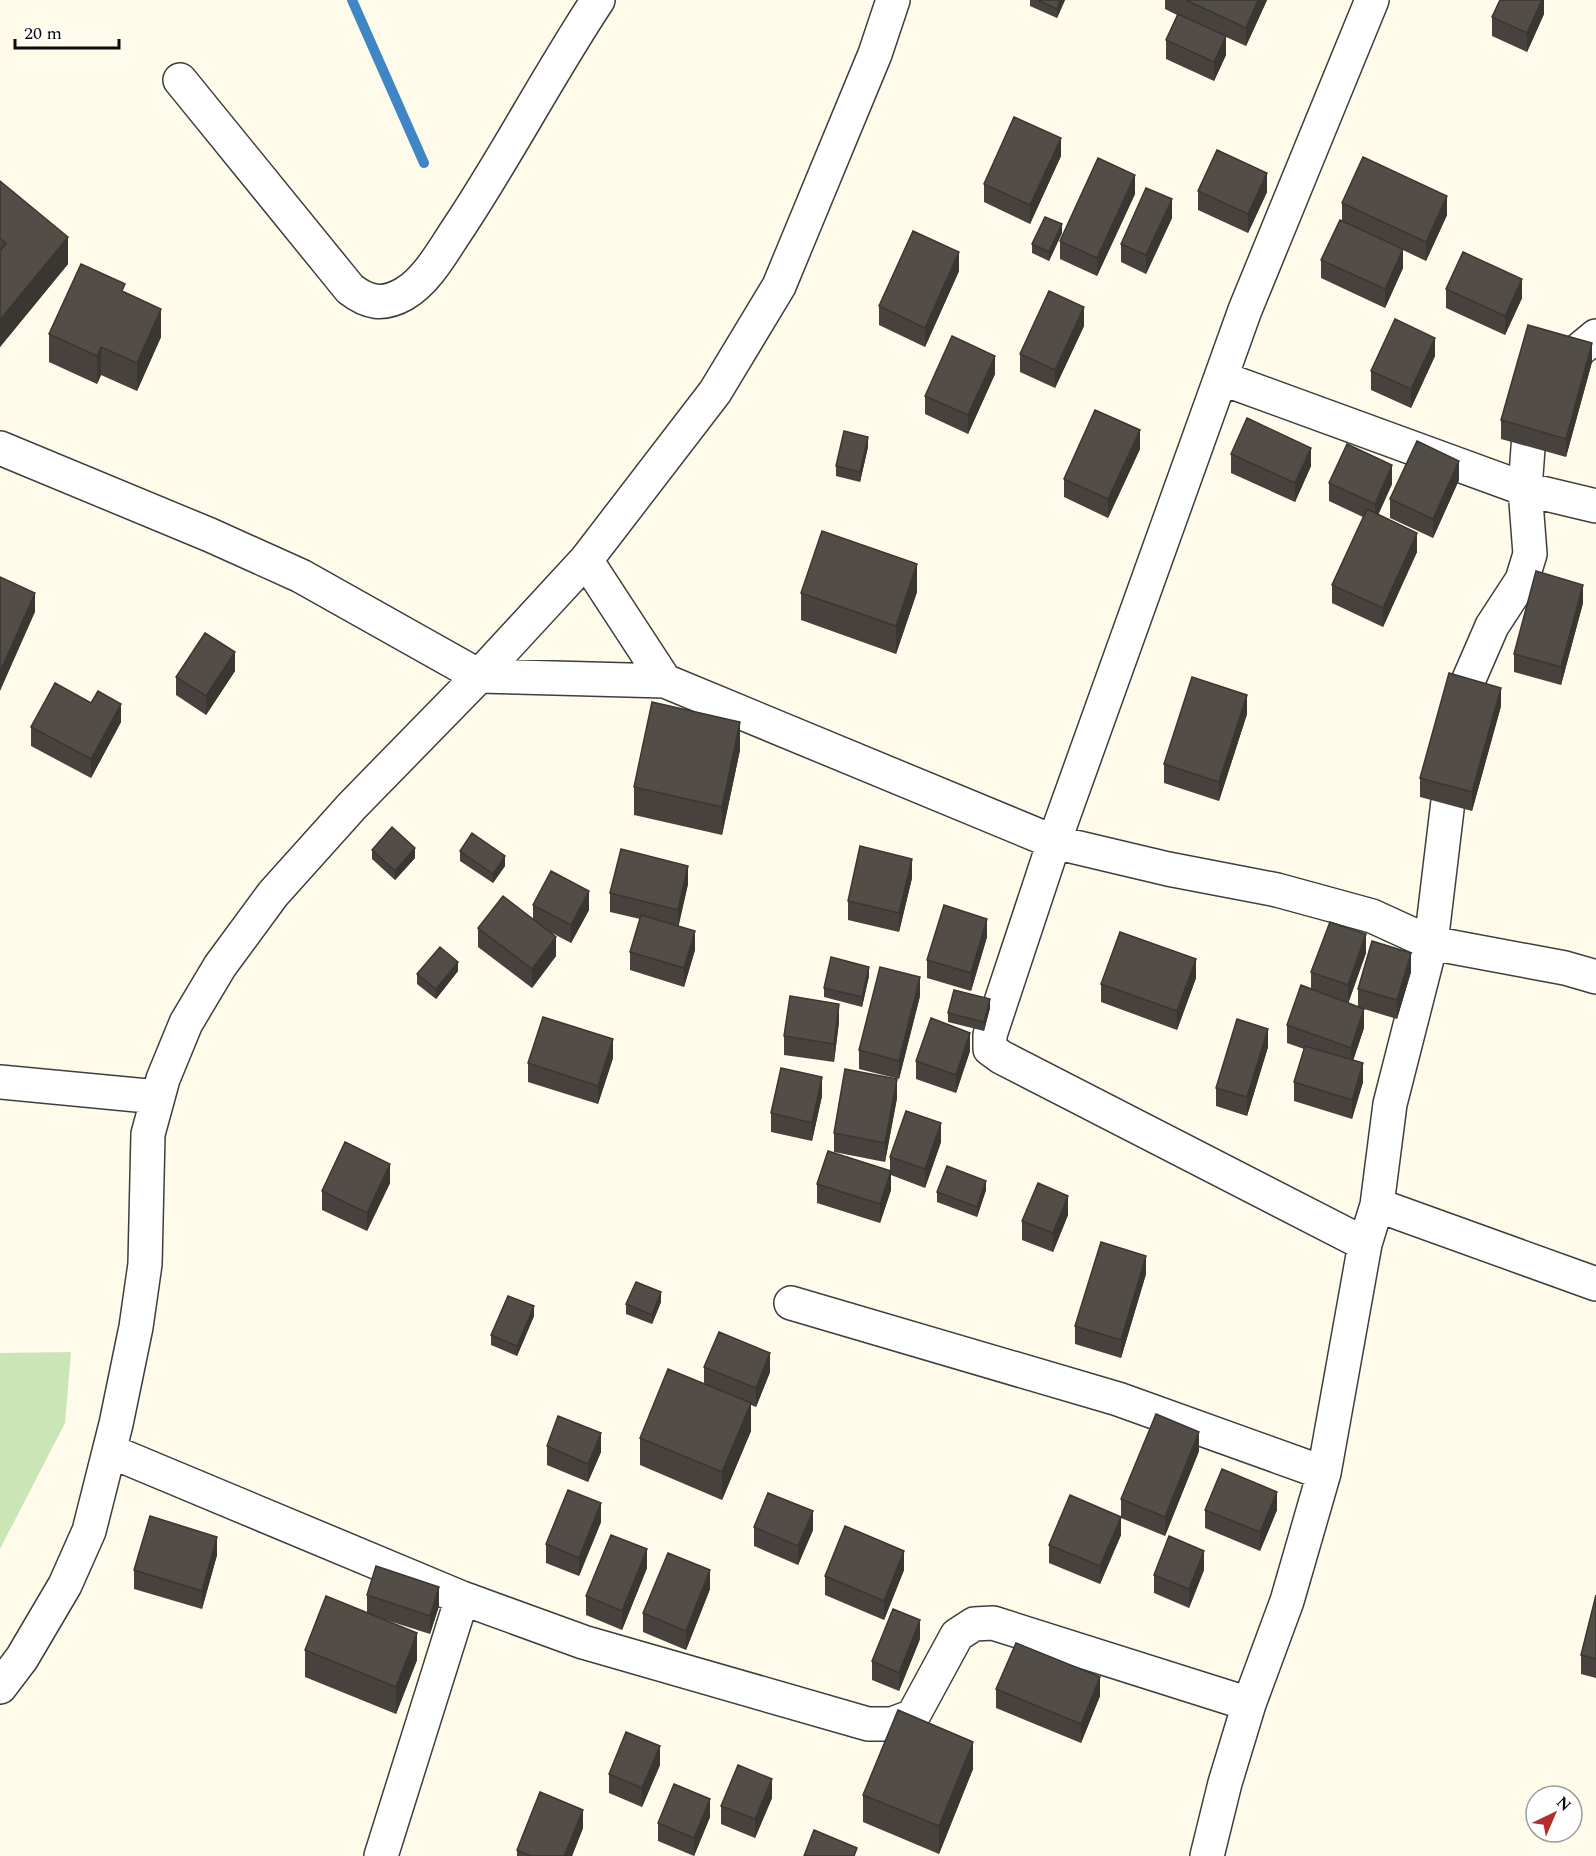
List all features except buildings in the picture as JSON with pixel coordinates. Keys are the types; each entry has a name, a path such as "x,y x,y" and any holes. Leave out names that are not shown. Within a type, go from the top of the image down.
{"street":[{"path":"180,80 350,289 365,301 381,302 404,294 439,257 502,162 563,53 598,0"},
{"path":"0,1687 22,1658 65,1585 90,1531 110,1451 136,1327 145,1264 148,1134 158,1098 186,1023 220,966 273,894 352,806 479,676 586,560 715,392 779,286 874,54 893,0"},
{"path":"1365,1244 1011,1062 990,1049 990,1035 1054,842 1245,310 1372,0"},
{"path":"1207,1856 1225,1783 1249,1704 1287,1600 1324,1473 1365,1244 1377,1205 1390,1104 1431,943 1457,726 1469,679 1492,626 1522,580 1530,554 1525,489 1531,407 1550,374 1596,336"},
{"path":"1221,378 1525,489 1596,506"},
{"path":"0,448 210,535 301,576 479,676 665,681 1054,842 1168,869 1277,890 1372,916 1431,943 1565,968 1596,977"},
{"path":"586,560 665,681"},
{"path":"0,1082 158,1098"},
{"path":"1377,1205 1596,1284"},
{"path":"791,1303 1118,1399 1324,1473"},
{"path":"110,1451 462,1598 583,1642 868,1724 892,1724 913,1716 957,1635 974,1624 993,1623 1249,1704"},
{"path":"381,1856 462,1598"}],"green space":[{"path":"71,1352 65,1423 0,1549 0,1353"}],"waterway":[{"path":"352,0 424,163"}]}
